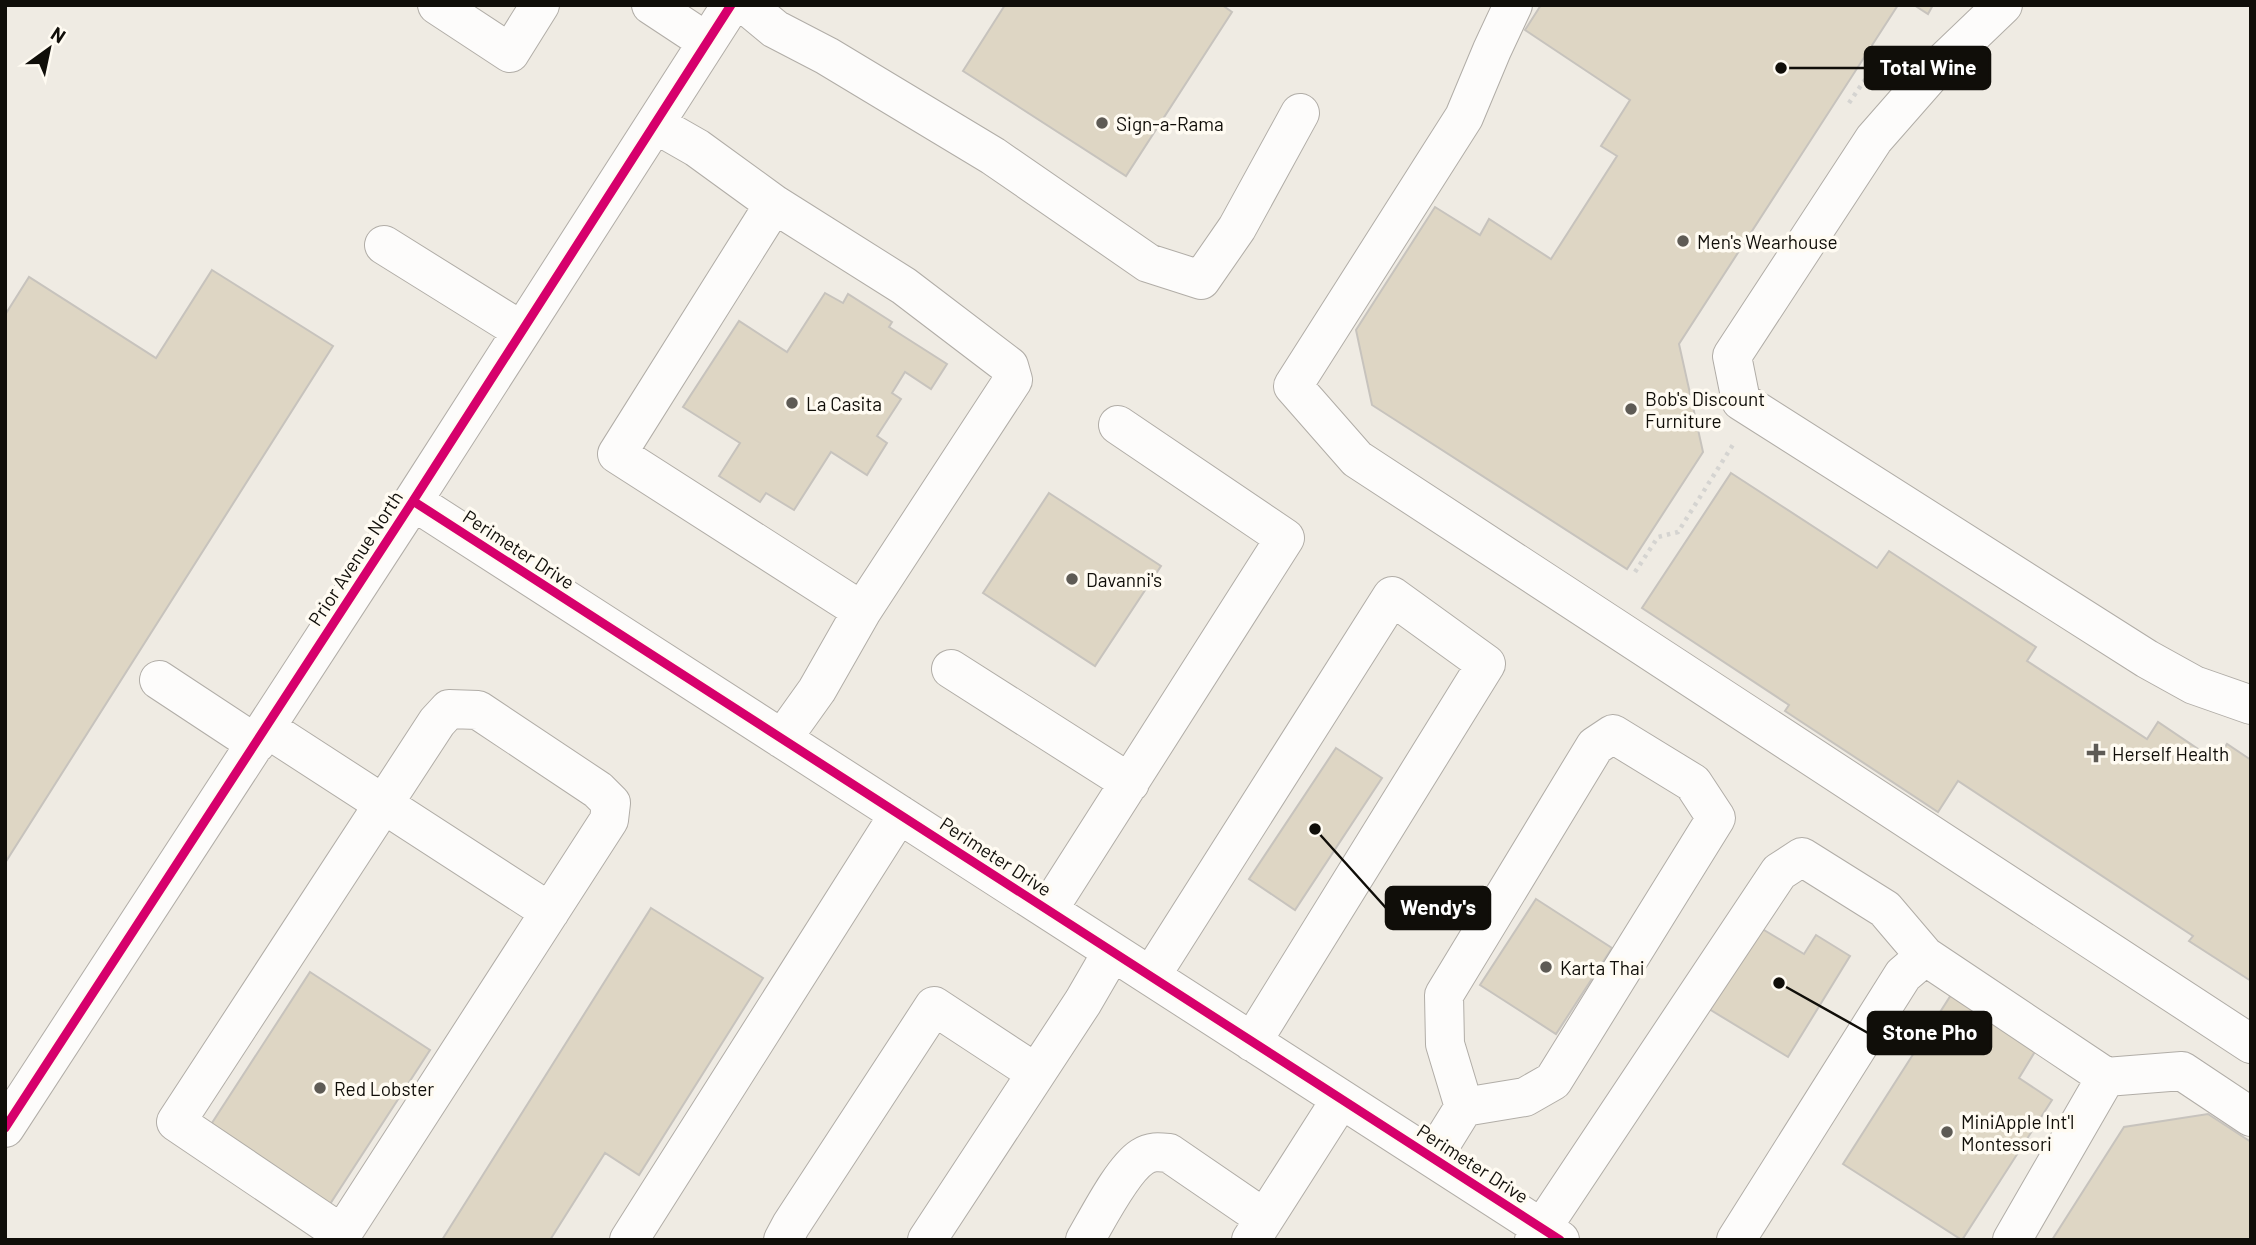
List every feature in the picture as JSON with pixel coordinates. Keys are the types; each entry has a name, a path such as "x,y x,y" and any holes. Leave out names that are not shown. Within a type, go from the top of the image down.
{"street":[{"path":"437,5 510,53 540,5"},
{"path":"651,5 707,42"},
{"name":"Prior Avenue North","path":"5,1128 413,501 731,5"},
{"path":"746,5 775,29 827,56 993,156 1148,263 1201,280 1237,228 1300,113"},
{"path":"1514,5 1464,117 1293,386 1357,459 2251,1044"},
{"path":"2003,5 1923,82 1893,115 1861,158 1732,356 1741,401 2147,659 2194,685 2251,705"},
{"path":"655,124 697,148 774,204 904,286 1010,366 1013,380 862,611 817,690 782,739"},
{"path":"774,204 617,454 862,611"},
{"path":"384,245 522,331"},
{"path":"1048,910 1284,538 1118,425"},
{"name":"Perimeter Drive","path":"413,501 1433,1157 1545,1236"},
{"path":"1151,976 1392,596 1486,664 1252,1041"},
{"path":"951,669 1130,783"},
{"path":"159,680 384,804 550,912"},
{"path":"449,709 478,710 598,790 611,803 609,820 340,1237 176,1122 384,804 437,722 449,709"},
{"path":"1433,1157 1464,1107 1445,1044 1444,995 1595,746 1613,734 1693,783 1716,818 1553,1081 1525,1097 1464,1107"},
{"path":"629,1240 899,814"},
{"path":"1545,1236 1779,872 1802,857 1885,909 1926,956 2106,1077 2182,1072 2251,1117"},
{"path":"927,1240 1083,1002 1112,951"},
{"path":"1736,1240 1903,975 1926,956"},
{"path":"783,1240 934,1006 1036,1073"},
{"path":"2012,1240 2106,1077"},
{"path":"1085,1240 1130,1168 1154,1151 1169,1153 1257,1229 1341,1099"}],"path":[{"path":"1847,106 1877,67 1904,45"},
{"path":"1635,572 1658,537 1678,532 1735,442 1724,435"}],"building":[{"name":"Sign-a-Rama","path":"1005,5 1222,5 1232,12 1126,176 963,71"},
{"path":"1541,5 1898,5 1679,344 1703,452 1627,569 1372,405 1356,330 1435,207 1480,235 1489,219 1551,259 1617,156 1601,146 1630,100 1525,30"},
{"path":"1914,5 1933,5 1928,14"},
{"path":"212,270 333,346 5,863 5,315 29,277 156,358"},
{"name":"La Casita","path":"825,293 843,303 848,294 892,322 889,327 947,364 931,389 905,372 892,393 901,399 877,436 887,443 867,475 831,452 794,510 766,493 760,502 719,476 740,443 683,407 739,321 787,352"},
{"path":"1731,473 1877,568 1889,551 2036,647 2027,661 2147,739 2158,722 2216,761 2227,744 2251,760 2251,981 2189,941 2193,936 1958,781 1938,812 1785,711 1789,705 1642,608"},
{"name":"Davanni's","path":"1049,493 1161,566 1095,666 983,593"},
{"path":"1336,748 1382,778 1295,910 1249,879"},
{"name":"Karta Thai","path":"1536,899 1612,948 1556,1034 1480,985"},
{"path":"651,908 763,978 639,1175 605,1153 550,1240 442,1240"},
{"path":"1759,927 1804,954 1816,935 1850,956 1788,1057 1709,1009"},
{"name":"Red Lobster","path":"310,972 430,1050 330,1204 210,1126"},
{"name":"MiniApple Int'l Montessori","path":"1951,995 2036,1050 2019,1078 2052,1100 1962,1240 1843,1164"},
{"path":"2208,1114 2251,1142 2251,1240 2052,1240 2124,1127"}],"cycle path":[{"path":"5,1128 413,501 731,5"},
{"path":"413,501 1560,1240"}],"place":[{"name":"Total Wine","path":"1781,68"},
{"name":"Sign-a-Rama","path":"1102,123"},
{"name":"Men's Wearhouse","path":"1683,241"},
{"name":"La Casita","path":"792,403"},
{"name":"Bob's Discount Furniture","path":"1631,409"},
{"name":"Davanni's","path":"1072,579"},
{"name":"Herself Health","path":"2096,753"},
{"name":"Wendy's","path":"1315,829"},
{"name":"Karta Thai","path":"1546,967"},
{"name":"Stone Pho","path":"1779,983"},
{"name":"Red Lobster","path":"320,1088"},
{"name":"MiniApple Int'l Montessori","path":"1947,1132"}]}
